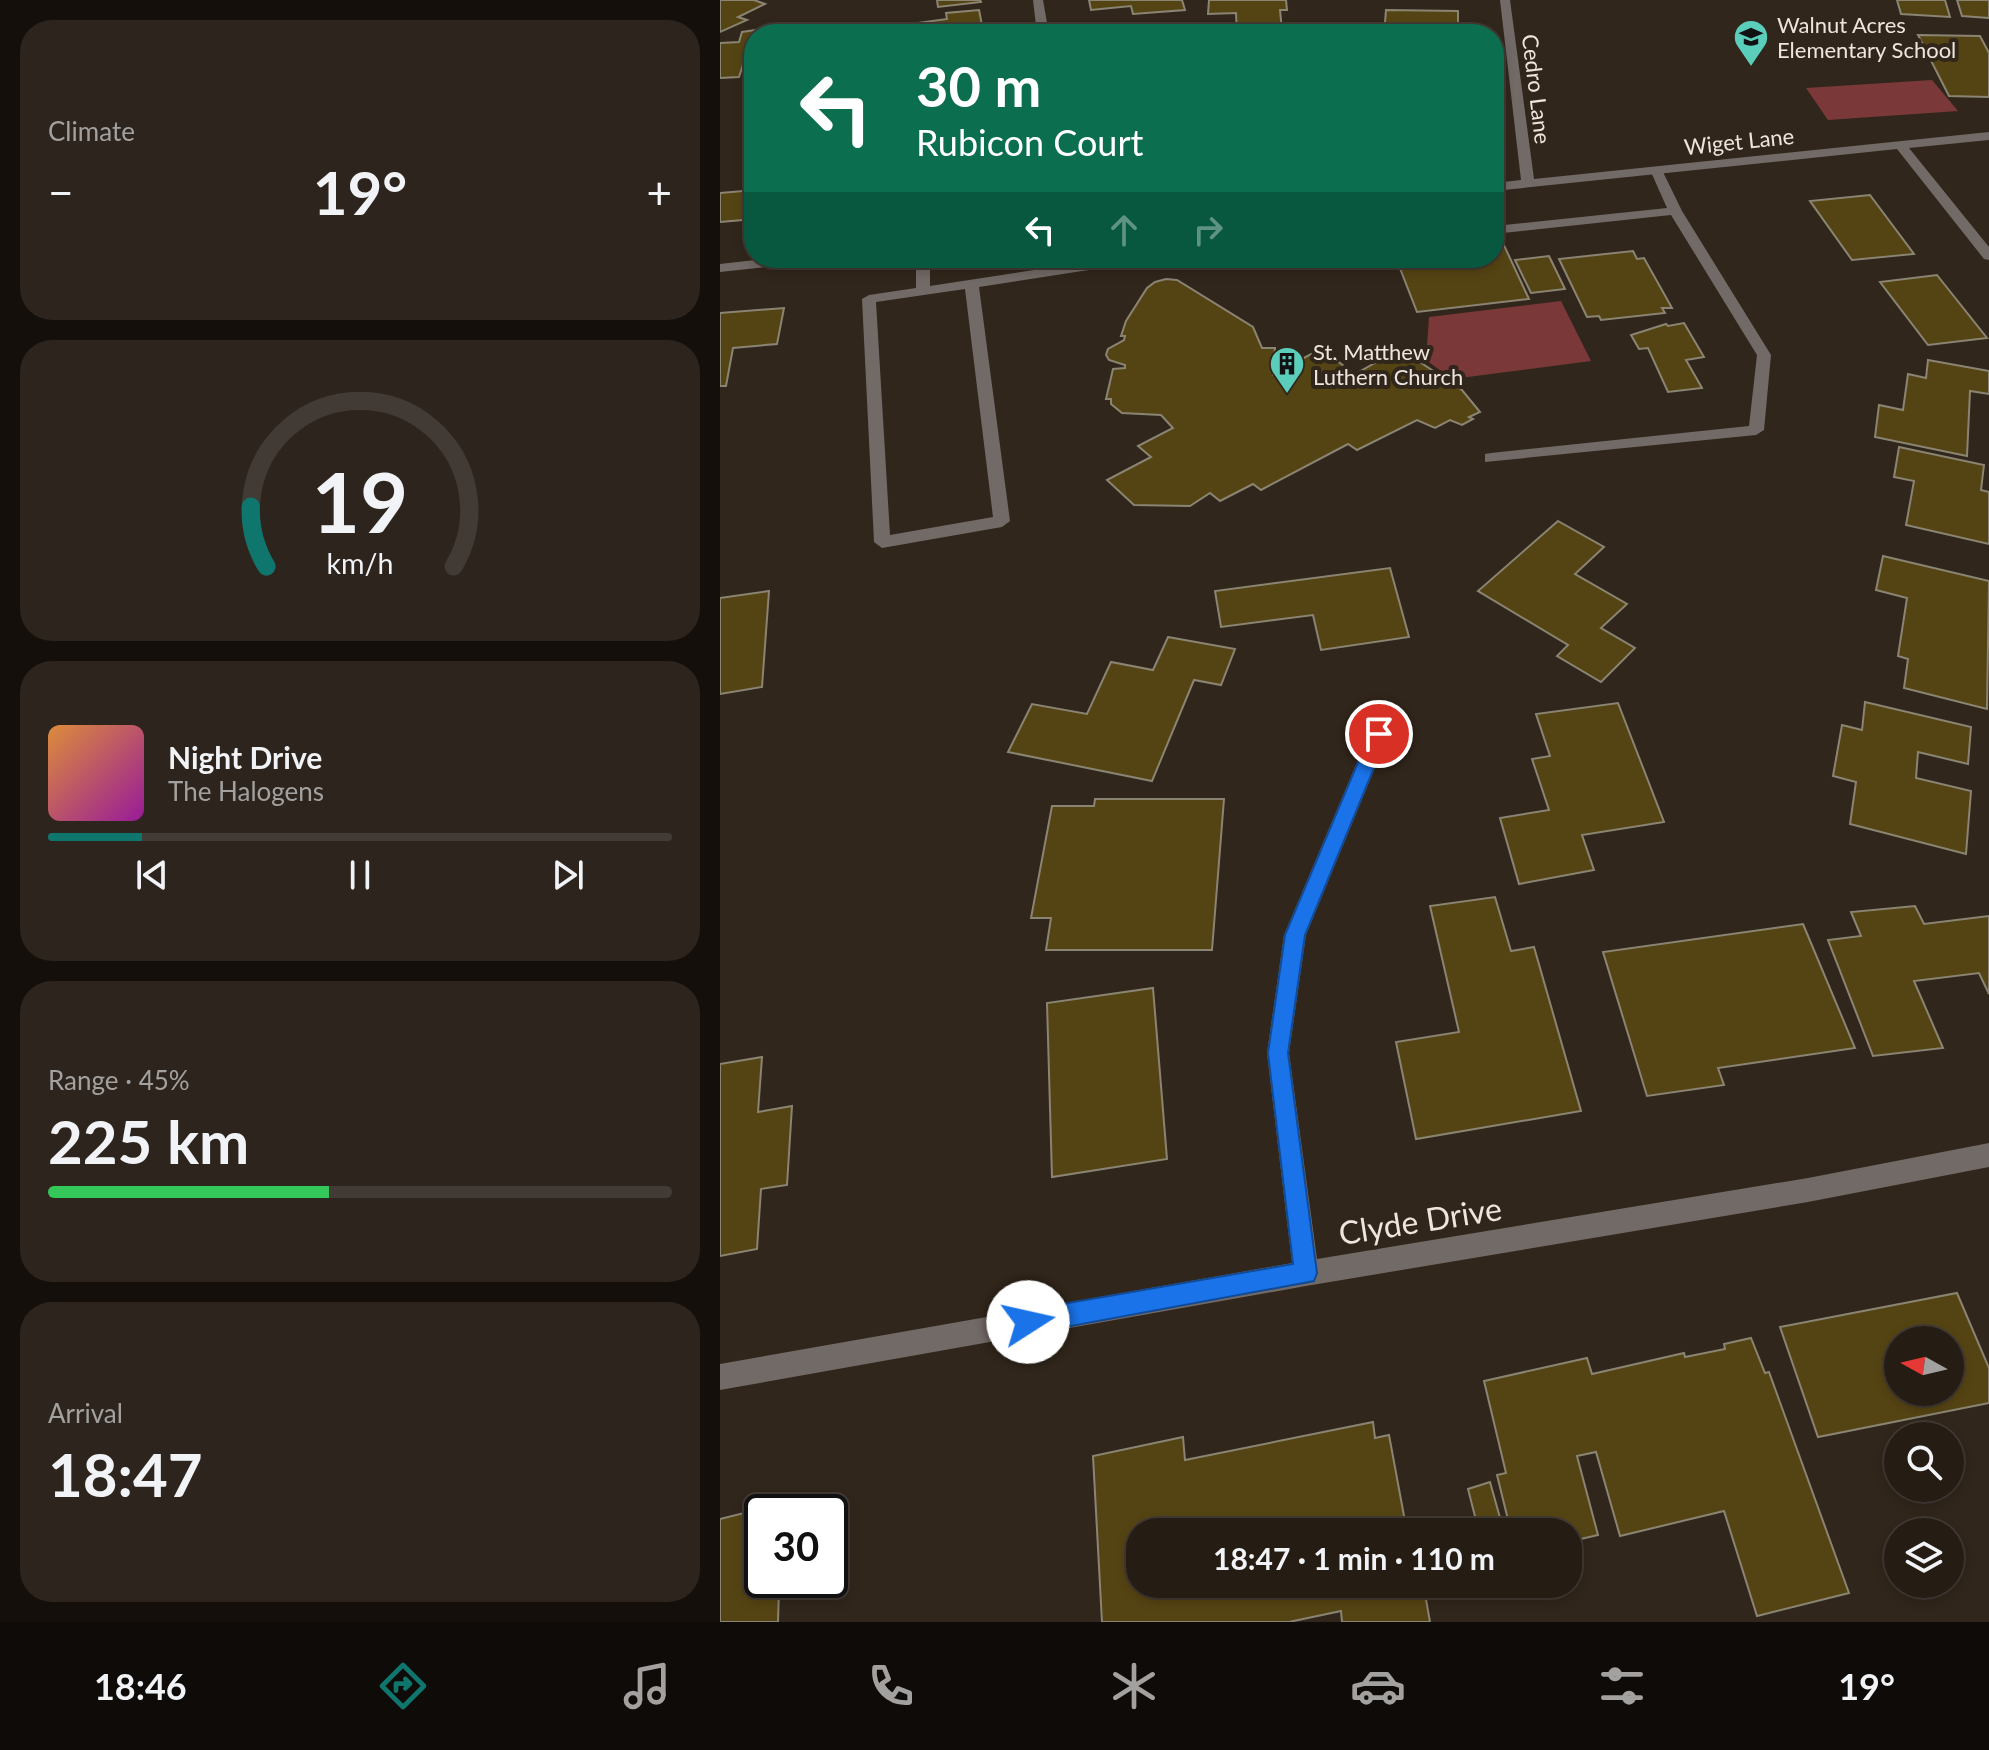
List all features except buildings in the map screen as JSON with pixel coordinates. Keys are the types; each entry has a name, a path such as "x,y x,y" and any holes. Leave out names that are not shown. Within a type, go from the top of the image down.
{"street":[{"path":"1038,0 1042,24"},
{"name":"Cedro Lane","path":"1505,0 1528,183"},
{"name":"Wiget Lane","path":"1504,186 1989,136"},
{"path":"1901,146 1989,256"},
{"path":"1491,458 1756,430 1764,355 1675,211 1657,172"},
{"path":"1504,229 1675,211"},
{"path":"720,268 744,265"},
{"path":"923,268 923,293"},
{"path":"972,285 1002,521 882,542 869,299 1078,268"},
{"path":"1306,1273 1278,1053 1295,935 1379,734"},
{"name":"Clyde Drive","path":"720,1377 1306,1273 1808,1190 1989,1155"}],"shaded area":[{"path":"1932,80 1958,111 1828,120 1806,88"},
{"path":"1561,301 1591,361 1452,379 1426,360 1429,317"}],"place":[{"name":"Walnut Acres Elementary School","path":"1751,68"},
{"name":"St. Matthew Luthern Church","path":"1287,395"}],"route":[{"path":"1028,1322 1306,1273 1278,1053 1295,935 1379,734"}]}
